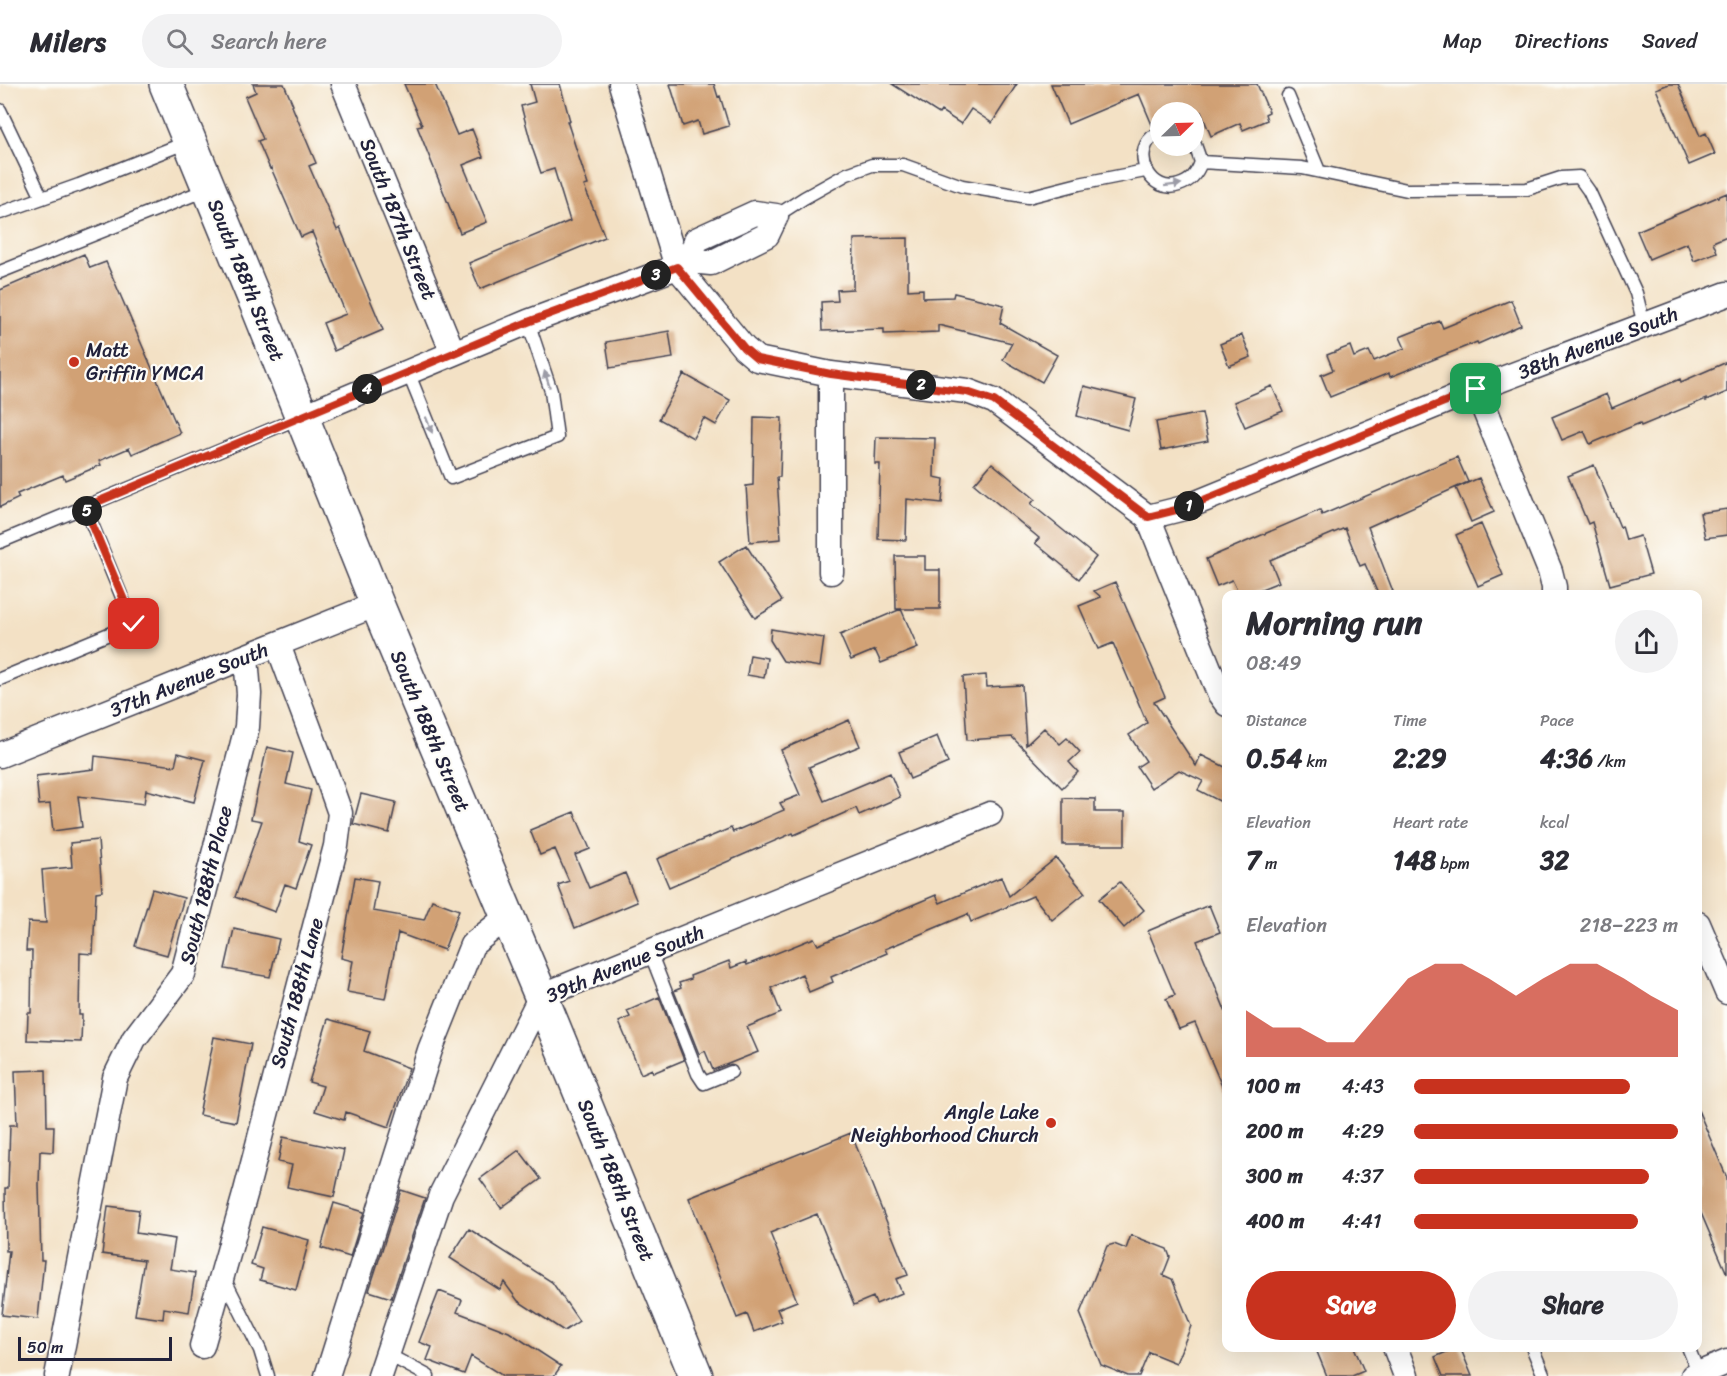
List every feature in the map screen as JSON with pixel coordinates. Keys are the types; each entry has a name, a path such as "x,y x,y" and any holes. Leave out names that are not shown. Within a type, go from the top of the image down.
{"main road":[{"name":"South 188th Street","path":"166,84 377,604 508,916 696,1376"}],"street":[{"name":"South 187th Street","path":"343,84 453,353"},
{"path":"621,84 684,264 744,348 757,359 831,374 967,392 994,401 1148,517 1222,696"},
{"path":"301,417 528,322 684,264 696,240 755,213 776,216"},
{"name":"38th Avenue South","path":"1148,517 1184,508 1476,389 1727,294"},
{"path":"831,374 831,572"},
{"path":"1476,389 1550,571 1554,590"},
{"name":"37th Avenue South","path":"0,755 377,604"},
{"name":"South 188th Lane","path":"202,1346 246,1191 336,846 340,813 278,645"},
{"name":"South 188th Place","path":"57,1376 115,1078 134,1039 183,974 186,963 247,727 249,694 246,657"},
{"name":"39th Avenue South","path":"384,1365 441,1195 541,996 990,814"},
{"path":"327,1376 430,1050 472,945 508,916"},
{"path":"1702,933 1727,992"},
{"path":"1397,1352 1406,1376"},
{"path":"1696,1375 1727,1362"}],"lane":[{"path":"1288,96 1319,171"},
{"path":"0,110 42,198"},
{"path":"1150,140 1144,153 1145,171 1162,187 1174,187 1190,182 1201,162 1199,156"},
{"path":"0,213 190,141"},
{"path":"1201,162 1302,168 1407,190 1527,189 1561,178 1579,177 1589,191 1636,293 1644,325"},
{"path":"776,216 847,174 872,165 903,165 962,186 1028,197 1145,171"},
{"path":"0,272 209,189"},
{"path":"408,372 451,478 557,437 551,391 528,322"},
{"path":"0,542 301,417"},
{"path":"0,679 134,624 85,507"},
{"path":"650,951 698,1074 705,1083 731,1072"},
{"path":"222,1275 260,1350 268,1376"},
{"path":"1534,1352 1544,1376"},
{"path":"1689,1352 1696,1375"},
{"path":"384,1365 428,1376"}],"building":[{"path":"253,84 284,84 316,163 309,166 337,230 340,228 383,330 334,351 323,323 346,314 312,232 301,237 258,141 263,139 245,97 256,92"},
{"path":"404,84 435,84 457,135 472,129 483,157 463,165 487,222 460,233 417,126 422,125"},
{"path":"530,84 560,84 570,121 567,121 588,185 584,186 605,237 480,289 469,263 570,221 554,169 541,173 533,150 521,106 535,102"},
{"path":"670,84 714,84 729,126 702,134 698,121 683,126"},
{"path":"892,84 1017,84 992,123 971,109 961,124 941,111 939,114"},
{"path":"1051,84 1257,84 1269,112 1265,114 1267,120 1243,130 1240,123 1211,136 1204,119 1204,102 1150,102 1150,120 1139,94 1068,124"},
{"path":"1669,84 1678,84 1700,136 1706,133 1715,154 1689,165 1656,89"},
{"path":"1727,193 1727,236 1713,242 1717,252 1694,261 1687,243 1649,259 1637,231"},
{"path":"908,238 908,290 923,289 923,298 953,297 954,293 1004,305 1000,323 1057,355 1042,382 1003,360 1012,343 938,325 938,332 884,334 884,329 822,331 821,302 838,301 837,290 853,289 854,239"},
{"name":"Matt Griffin YMCA","path":"84,254 90,268 106,262 180,433 132,454 129,448 99,461 101,465 65,480 63,475 17,494 19,498 0,507 0,290"},
{"path":"1511,300 1521,325 1478,344 1477,342 1390,377 1389,373 1330,397 1321,375 1333,370 1327,355 1350,346 1354,357 1369,351 1374,361 1405,348 1400,337 1440,321 1443,328"},
{"path":"669,331 673,358 610,368 606,342"},
{"path":"1242,335 1251,357 1229,366 1220,344"},
{"path":"1727,362 1727,392 1641,426 1640,423 1590,444 1584,431 1562,440 1552,417 1606,394 1612,408"},
{"path":"684,374 730,400 716,425 704,418 693,438 659,419"},
{"path":"1084,386 1136,399 1128,430 1077,416"},
{"path":"1272,386 1283,411 1245,427 1234,402"},
{"path":"1202,413 1208,441 1161,450 1156,422"},
{"path":"754,417 782,418 780,477 777,477 781,539 750,542 746,486 753,485"},
{"path":"876,437 935,438 934,477 944,479 942,503 907,499 906,540 878,539 880,464 875,464"},
{"path":"1457,457 1468,482 1368,527 1392,590 1376,590 1365,564 1360,566 1345,528 1270,560 1279,582 1259,590 1237,590 1232,580 1217,586 1206,559 1320,510 1322,515"},
{"path":"992,463 1035,499 1031,504 1096,557 1079,579 1035,543 1039,538 974,484"},
{"path":"1594,465 1620,527 1622,526 1626,540 1640,536 1651,574 1610,585 1592,522 1588,524 1568,476"},
{"path":"1479,478 1494,512 1471,522 1456,488"},
{"path":"1727,509 1727,535 1705,538 1700,513"},
{"path":"1481,524 1503,575 1478,586 1456,535"},
{"path":"746,545 782,601 755,618 719,562"},
{"path":"895,556 925,556 925,570 940,570 940,609 896,609"},
{"path":"1115,582 1165,697 1154,702 1196,766 1201,755 1222,766 1222,802 1198,790 1203,781 1179,770 1151,788 1137,767 1146,761 1129,735 1147,723 1113,643 1098,649 1079,606 1101,597 1094,591"},
{"path":"901,609 918,648 881,663 875,650 851,660 840,635"},
{"path":"771,629 824,638 820,667 783,661 770,640"},
{"path":"750,655 767,658 764,678 747,675"},
{"path":"986,675 987,687 1022,685 1026,745 1044,728 1060,744 1067,738 1080,752 1069,762 1078,772 1062,788 1012,737 967,740 963,677"},
{"path":"849,720 860,746 809,767 824,801 890,773 900,797 859,815 856,808 669,887 657,859 731,828 733,832 784,810 780,803 800,795 781,750"},
{"path":"937,736 948,763 910,779 899,752"},
{"path":"267,747 293,753 286,784 311,790 299,841 311,845 296,888 285,884 275,912 235,897 262,821 251,819"},
{"path":"178,753 205,760 194,802 146,790 144,804 78,796 82,827 53,831 50,804 39,805 36,776 94,769 95,756 175,766"},
{"path":"361,794 396,802 389,833 353,824"},
{"path":"1063,798 1095,799 1095,812 1125,812 1125,845 1063,845"},
{"path":"574,812 590,849 575,855 589,888 625,873 637,902 575,928 558,885 569,881 555,849 540,855 530,830"},
{"path":"98,840 102,891 96,892 93,954 80,953 81,1042 27,1040 28,1013 31,1013 32,951 26,951 28,922 46,923 42,870 72,867 70,843"},
{"path":"1056,858 1085,893 1052,920 1033,896 971,922 968,914 885,949 887,953 831,977 833,982 809,992 802,974 771,988 781,1013 747,1027 758,1052 713,1070 705,1051 699,1054 674,991 681,988 679,983 691,979 690,976 729,961 731,968 746,962 747,965 814,938 818,945 936,895 940,903 1001,877 1009,896"},
{"path":"355,877 378,881 373,911 424,920 432,900 459,910 444,950 398,933 385,999 347,992 353,961 341,958"},
{"path":"1120,882 1144,910 1124,928 1099,899"},
{"path":"152,889 184,898 167,955 135,946"},
{"path":"1209,905 1220,932 1197,941 1222,1003 1222,1086 1195,1023 1179,1029 1166,999 1175,995 1148,931"},
{"path":"234,929 279,939 270,977 225,969"},
{"path":"659,997 684,1060 653,1073 652,1069 641,1074 619,1022 630,1017 627,1011"},
{"path":"328,1019 370,1031 364,1051 409,1068 389,1127 346,1112 344,1120 315,1111 323,1086 309,1082"},
{"path":"214,1037 251,1044 236,1122 199,1115"},
{"path":"46,1070 47,1126 54,1126 53,1152 40,1151 41,1260 44,1260 38,1319 2,1315 9,1251 6,1251 5,1188 8,1188 10,1125 17,1125 15,1071"},
{"path":"1702,1119 1727,1178 1727,1274 1702,1215"},
{"path":"851,1133 908,1275 896,1279 902,1293 876,1304 873,1297 854,1305 817,1214 770,1233 797,1301 777,1309 782,1321 754,1332 747,1314 737,1318 689,1198"},
{"path":"283,1137 344,1150 334,1197 287,1187 292,1165 278,1162"},
{"path":"519,1150 541,1179 501,1208 480,1179"},
{"path":"401,1190 425,1198 391,1298 369,1291"},
{"path":"334,1203 364,1212 350,1257 321,1248"},
{"path":"108,1206 139,1210 136,1233 175,1239 170,1269 195,1273 189,1312 164,1308 163,1319 135,1315 144,1260 102,1254"},
{"path":"262,1227 309,1240 296,1290 260,1280 263,1269 251,1265"},
{"path":"469,1229 552,1282 579,1321 564,1331 518,1301 504,1282 500,1290 450,1258"},
{"path":"1131,1235 1167,1249 1170,1257 1163,1275 1172,1279 1191,1326 1176,1363 1149,1352 1139,1376 1128,1376 1101,1365 1080,1313 1107,1246 1114,1244 1126,1249"},
{"path":"439,1291 462,1300 457,1312 509,1332 561,1366 554,1376 503,1376 471,1356 464,1374 427,1360 432,1347 419,1342"},
{"path":"1317,1352 1356,1352 1364,1371 1352,1376 1327,1376"},
{"path":"1446,1352 1462,1352 1472,1376 1443,1376 1435,1357"}],"place":[{"name":"Matt Griffin YMCA","path":"74,362"},
{"name":"Angle Lake Neighborhood Church","path":"1051,1123"}],"route":[{"path":"134,624 85,507 528,322 677,267 744,348 757,359 831,374 967,392 994,401 1148,517 1184,508 1476,389"}]}
